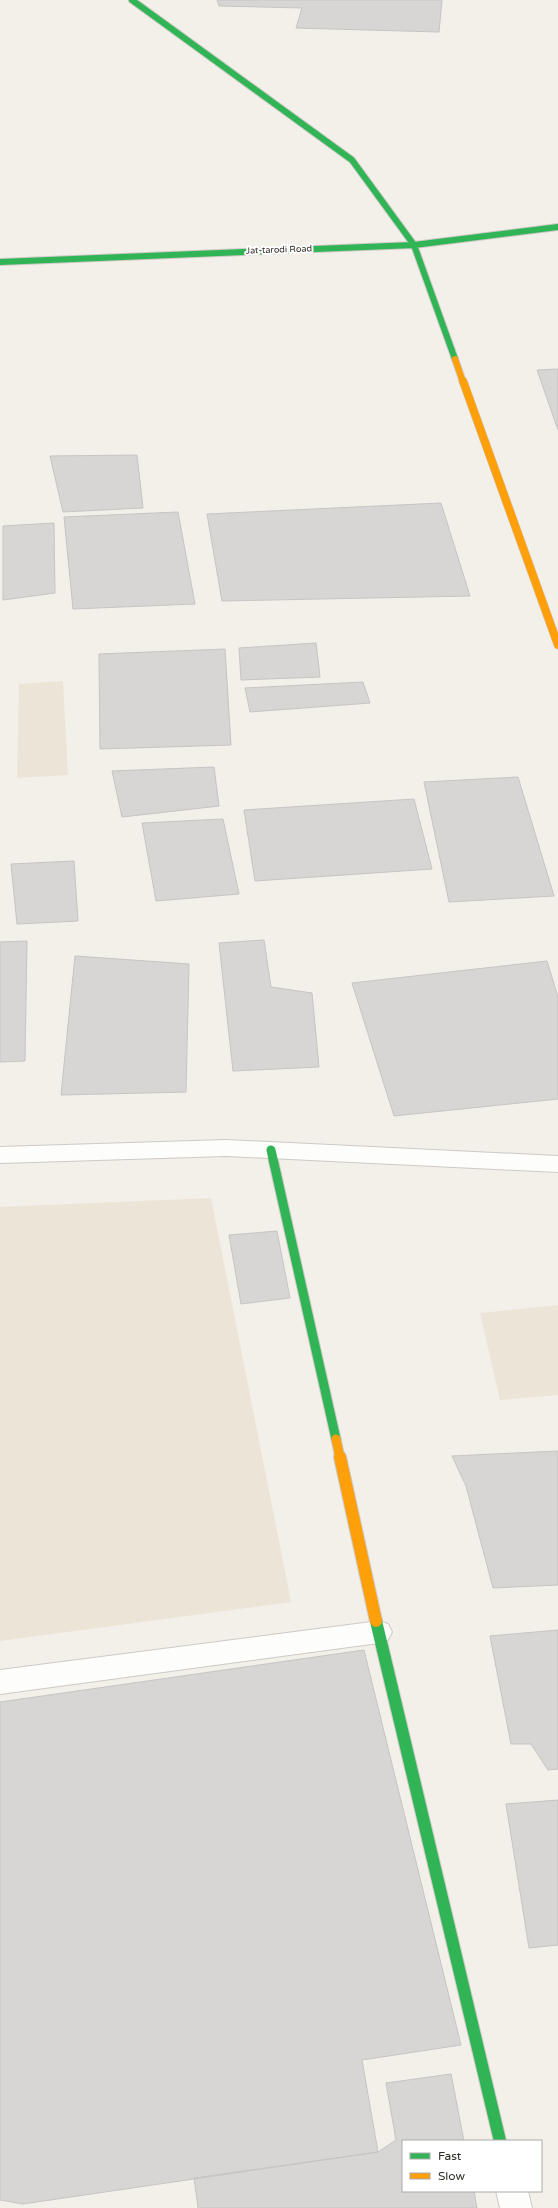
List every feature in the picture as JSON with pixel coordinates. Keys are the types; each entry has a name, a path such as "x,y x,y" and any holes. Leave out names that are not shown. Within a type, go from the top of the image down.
{"street":[{"path":"132,0 352,160 414,244 558,645"},
{"name":"Jat-tarodi Road","path":"0,262 414,244 558,227"},
{"path":"0,1155 226,1148 558,1164"},
{"path":"271,1150 379,1632 500,2140"},
{"path":"0,1682 379,1632"},
{"path":"512,2192 516,2208"}],"shaded area":[{"path":"63,681 68,775 17,778 19,684"},
{"path":"211,1198 291,1602 0,1641 0,1207"},
{"path":"558,1305 558,1395 500,1400 480,1313"}],"building":[{"path":"217,0 442,0 439,32 296,28 302,8 219,6"},
{"path":"558,369 558,430 537,370"},
{"path":"137,455 143,508 63,512 50,456"},
{"path":"441,503 470,596 222,601 207,514"},
{"path":"178,512 195,604 73,609 64,517"},
{"path":"54,523 55,593 3,600 3,526"},
{"path":"316,643 320,677 241,680 239,648"},
{"path":"225,649 231,745 100,749 99,654"},
{"path":"363,682 370,703 250,712 245,688"},
{"path":"214,767 219,806 122,817 112,771"},
{"path":"518,777 554,896 449,902 424,782"},
{"path":"414,799 432,869 255,881 244,810"},
{"path":"223,819 239,894 156,901 142,823"},
{"path":"74,861 78,921 17,924 11,864"},
{"path":"264,940 271,987 312,993 319,1067 233,1071 219,943"},
{"path":"27,941 25,1061 0,1062 0,942"},
{"path":"75,956 189,964 186,1092 61,1095"},
{"path":"547,961 558,997 558,1099 394,1116 352,983"},
{"path":"277,1231 290,1298 241,1304 229,1235"},
{"path":"558,1451 558,1585 493,1588 466,1486 452,1456"},
{"path":"558,1630 558,1769 548,1770 531,1744 511,1744 490,1636"},
{"path":"364,1650 461,2045 362,2060 378,2152 23,2204 0,2200 0,1702"},
{"path":"558,1800 558,1945 529,1948 506,1804"},
{"path":"451,2074 464,2140 402,2140 402,2192 474,2192 477,2208 198,2208 194,2178 378,2152 396,2140 386,2083"}],"traffic: fast":[{"path":"132,0 352,160 414,245 455,359"},
{"path":"0,262 414,245 558,227"},
{"path":"271,1150 336,1439"},
{"path":"376,1621 500,2140"}],"traffic: slow":[{"path":"455,359 558,645"},
{"path":"336,1439 376,1621"}]}
